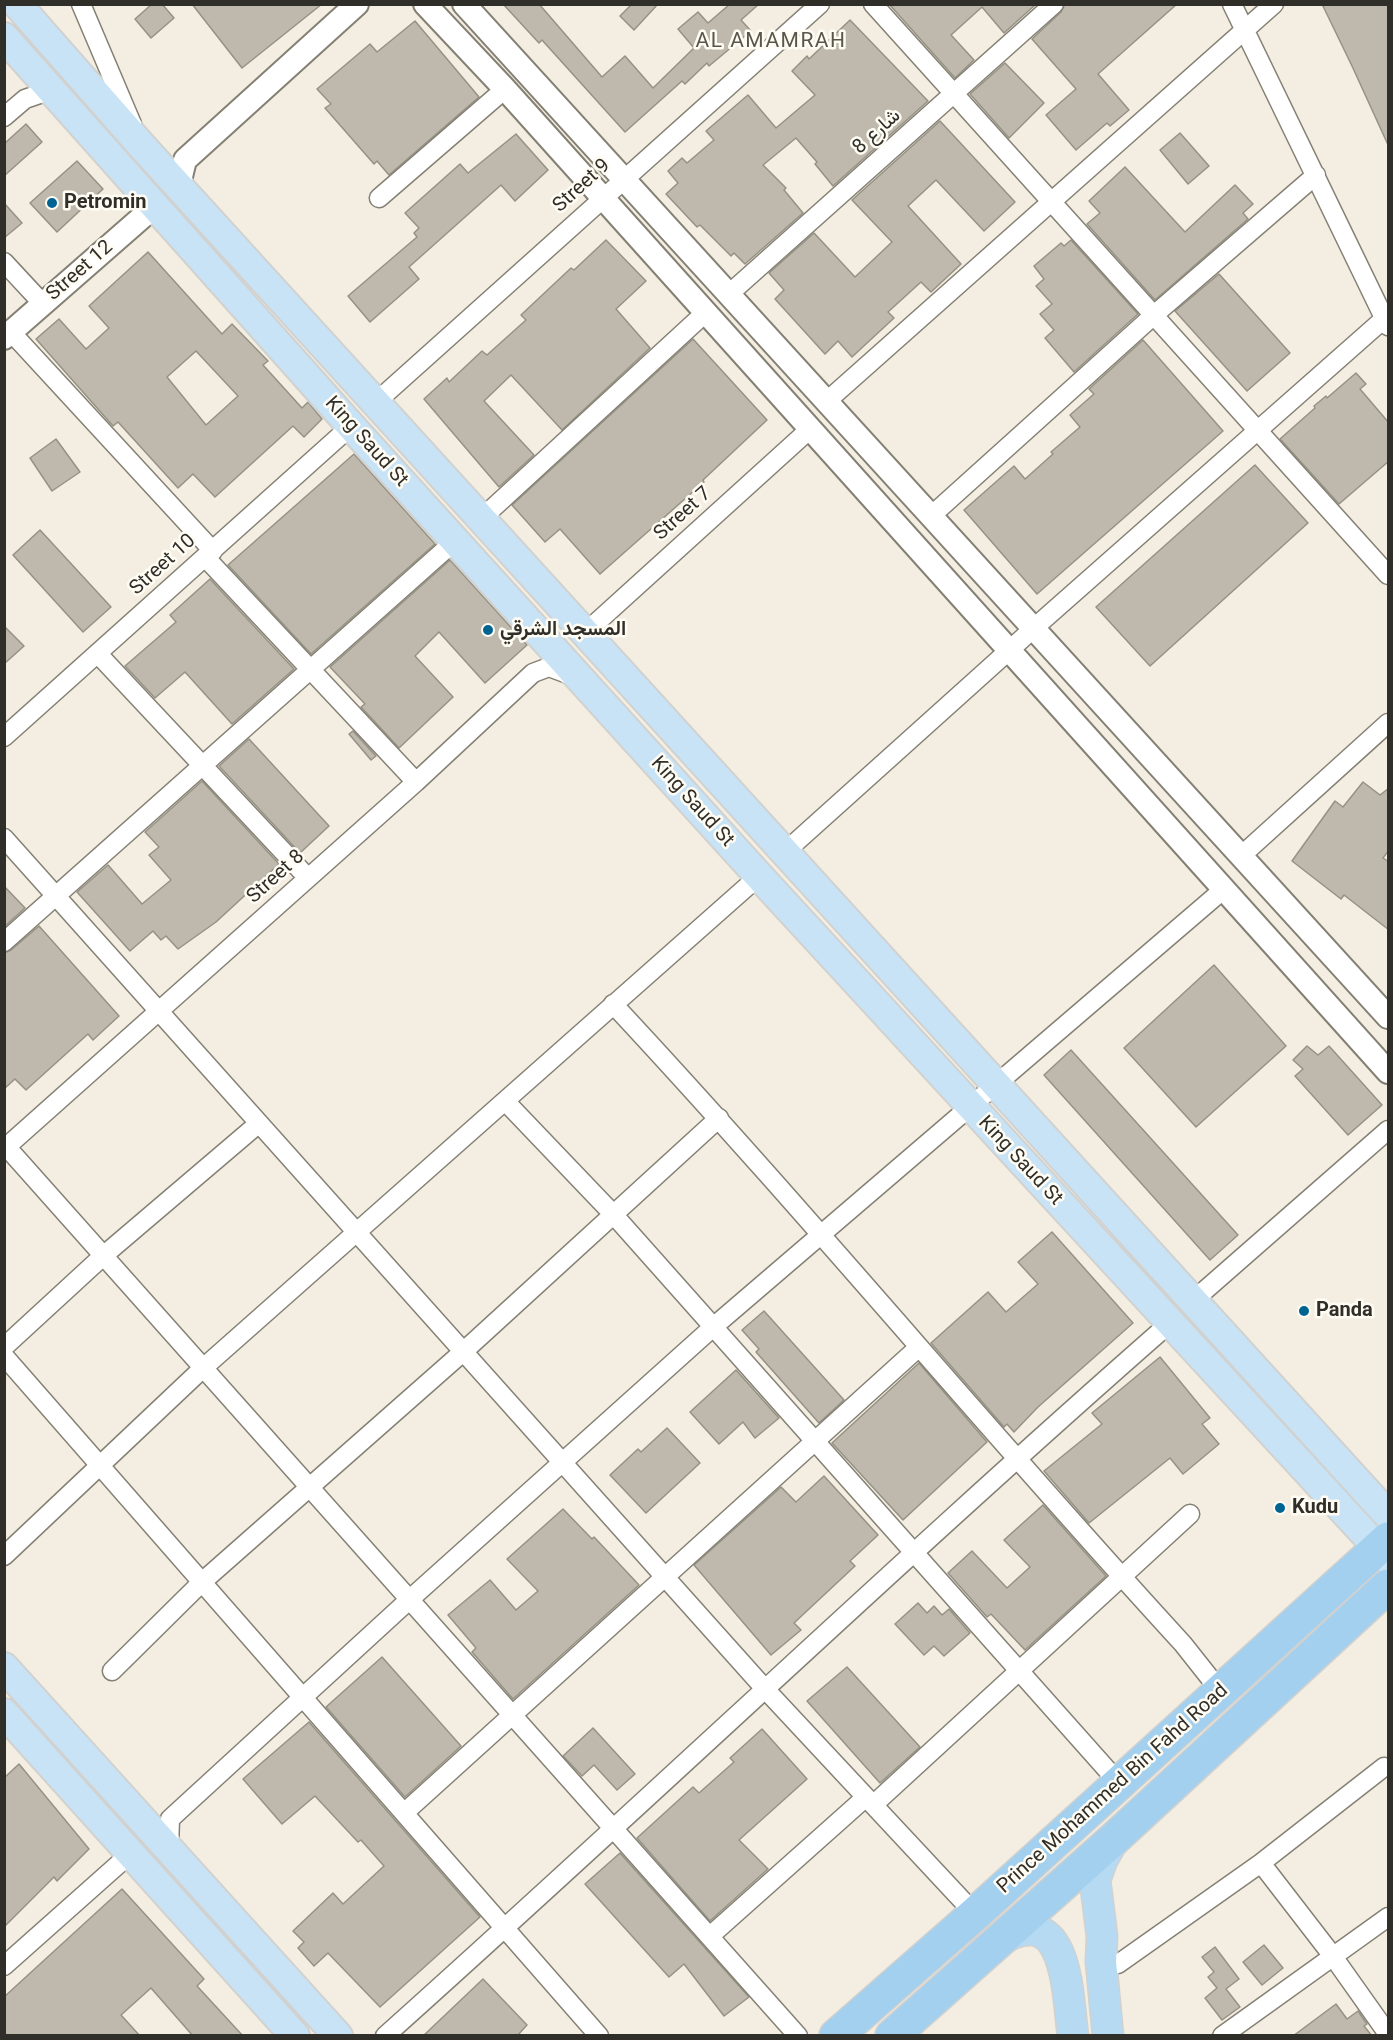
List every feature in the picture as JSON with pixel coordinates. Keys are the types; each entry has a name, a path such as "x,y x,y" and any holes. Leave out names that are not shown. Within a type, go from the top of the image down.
{"highway":[{"name":"Prince Mohammed Bin Fahd Road","path":"836,2036 975,1914 1118,1782 1385,1549"},
{"name":"Prince Mohammed Bin Fahd Road","path":"892,2036 1116,1837 1389,1586"},
{"path":"1108,2036 1110,1963 1102,1936 1095,1880 1102,1860 1116,1837"},
{"path":"992,1945 1014,1931 1033,1929 1049,1938 1063,1963 1073,2036"},
{"path":"1063,1963 1066,1953 1079,1944 1091,1947 1110,1963"}],"main road":[{"name":"King Saud St","path":"17,4 141,145 1195,1299 1389,1515"},
{"name":"King Saud St","path":"4,37 351,426 585,681 968,1106 1385,1549"},
{"path":"4,1667 338,2036"},
{"path":"4,1713 295,2036"}],"street":[{"path":"81,4 141,145"},
{"path":"425,4 505,89 1389,1072"},
{"path":"464,4 1389,1017"},
{"name":"Street 9","path":"375,402 820,4"},
{"path":"873,4 1050,203 1259,429 1389,575"},
{"name":"شارع 8","path":"729,294 1054,4"},
{"path":"786,851 1259,429 1387,322 1244,31 1233,4"},
{"path":"827,401 1274,4"},
{"path":"179,185 184,160 348,7"},
{"path":"379,198 505,89"},
{"path":"4,117 26,99 51,90"},
{"path":"930,516 1154,315 1316,176"},
{"name":"Street 12","path":"8,335 156,205"},
{"path":"4,262 43,304"},
{"path":"482,518 705,313"},
{"path":"8,335 209,554 311,670 416,782"},
{"name":"Street 10","path":"4,737 351,426"},
{"name":"Street 7","path":"586,632 810,429"},
{"path":"4,942 456,540"},
{"path":"98,654 308,878"},
{"name":"Street 8","path":"5,1146 159,1013 533,674 549,667 585,681"},
{"path":"1241,856 1389,723"},
{"path":"4,838 258,1124 564,1461 766,1690 975,1914"},
{"path":"4,1556 202,1369 759,876"},
{"path":"169,1849 170,1819 408,1600 712,1328 968,1106 998,1083 1224,889"},
{"path":"613,1004 719,1118 819,1235 1183,1644 1221,1692"},
{"path":"505,1101 613,1214 814,1443 1118,1782"},
{"path":"112,1671 202,1582 464,1351 719,1118"},
{"path":"4,1347 103,1256 258,1124"},
{"path":"1195,1299 1389,1130"},
{"path":"5,1146 798,2036"},
{"path":"385,2036 766,1690 1017,1457 1171,1322"},
{"path":"404,1813 919,1347"},
{"path":"4,1356 599,2036"},
{"path":"710,1936 1019,1671 1190,1514"},
{"path":"1110,1963 1261,1863 1384,1767"},
{"path":"4,1966 130,1854"},
{"path":"1261,1863 1332,1954 1389,2034"},
{"path":"1222,2036 1332,1954 1389,1917"}],"building":[{"path":"152,4 162,4 174,18 151,38 135,19"},
{"path":"192,4 322,4 242,68"},
{"path":"503,4 539,4 602,77 625,56 653,88 694,48 678,29 698,12 708,23 730,4 759,4 741,20 751,31 709,66 707,63 685,84 682,81 625,132 542,40 539,43"},
{"path":"632,4 658,4 634,30 620,16"},
{"path":"889,4 1035,5 1004,33 982,7 951,35 974,60 955,78"},
{"path":"1065,4 1177,4 1098,74 1129,110 1110,126 1107,123 1076,150 1046,115 1076,89 1032,39 1061,12"},
{"path":"1322,4 1389,4 1389,147 1352,66"},
{"path":"850,20 928,101 833,186 815,164 817,162 796,138 763,165 786,188 784,190 803,213 745,264 734,253 731,256 700,225 697,227 666,194 678,183 668,171 682,158 687,163 714,140 706,131 748,95 776,128 815,95 792,71 807,56 809,59"},
{"path":"415,21 479,97 389,175 377,161 374,164 325,108 331,104 317,89 370,44 377,52"},
{"path":"1005,63 1044,103 1009,138 970,94"},
{"path":"940,121 1015,202 984,231 936,180 908,206 961,264 931,292 921,282 888,312 894,318 852,357 838,341 825,354 775,299 784,290 769,273 814,233 855,277 892,242 852,200"},
{"path":"26,124 42,142 4,176 4,144"},
{"path":"1180,133 1209,166 1188,184 1160,150"},
{"path":"516,134 548,170 515,201 501,185 409,267 419,279 370,322 348,296 417,237 414,233 419,228 405,213 460,164 468,173"},
{"path":"77,161 103,189 57,232 30,203"},
{"path":"1125,167 1185,232 1235,185 1253,204 1243,213 1248,219 1155,300 1087,224 1100,213 1089,201"},
{"path":"4,203 22,223 4,238"},
{"path":"606,240 646,281 616,309 650,348 562,430 511,375 484,401 534,455 499,487 424,399 447,378 449,382 482,351 487,355 526,320 521,315 571,268 574,270"},
{"path":"1071,240 1138,314 1074,372 1045,338 1054,330 1040,314 1052,304 1036,286 1044,279 1034,266 1061,243 1064,246"},
{"path":"148,252 222,334 232,324 268,361 263,365 302,408 308,402 322,419 304,437 293,426 215,497 193,474 178,488 118,422 113,426 36,339 59,319 86,349 109,328 89,306","holes":["196,351 238,396 206,425 167,377"]},
{"path":"1219,274 1290,353 1247,391 1175,311"},
{"path":"693,339 767,420 703,480 704,482 600,574 560,529 545,542 512,505"},
{"path":"1143,340 1223,431 1037,594 964,510 1014,466 1025,479 1053,454 1051,452 1080,427 1070,415 1094,394 1089,389"},
{"path":"1356,373 1366,384 1360,389 1389,423 1389,461 1339,504 1280,439 1315,408 1314,406"},
{"path":"56,439 80,472 52,491 30,458"},
{"path":"354,454 435,544 311,654 228,565"},
{"path":"1255,465 1308,523 1150,666 1096,607"},
{"path":"40,530 111,607 83,632 13,555"},
{"path":"450,560 527,645 485,683 439,632 415,656 453,697 399,748 361,707 365,704 330,667"},
{"path":"210,579 294,669 232,724 185,672 155,698 125,666 176,622 170,615"},
{"path":"4,626 24,646 4,664"},
{"path":"353,731 376,756 371,760 349,734"},
{"path":"249,739 329,826 300,853 219,766"},
{"path":"202,781 279,864 216,922 178,949 166,936 161,940 153,931 130,951 77,892 108,865 142,904 171,880 149,855 159,847 145,832"},
{"path":"1363,782 1380,795 1389,788 1389,850 1383,858 1389,862 1389,930 1344,895 1341,899 1292,861 1335,801 1343,807"},
{"path":"4,886 25,908 4,927"},
{"path":"39,926 119,1016 93,1040 88,1034 26,1090 15,1079 4,1089 4,953 11,950"},
{"path":"1214,965 1286,1046 1196,1127 1124,1048"},
{"path":"1307,1046 1318,1055 1329,1046 1382,1105 1348,1135 1295,1076 1303,1069 1293,1060"},
{"path":"1071,1050 1238,1235 1210,1260 1044,1075"},
{"path":"1052,1232 1133,1323 1038,1407 1014,1432 1007,1424 1004,1427 931,1343 988,1292 1006,1312 1038,1284 1018,1262"},
{"path":"764,1311 844,1400 819,1423 756,1352 759,1349 742,1330"},
{"path":"1160,1357 1210,1418 1202,1424 1219,1444 1183,1474 1170,1458 1089,1523 1044,1471 1102,1424 1092,1413"},
{"path":"919,1363 987,1442 903,1520 832,1443"},
{"path":"736,1370 779,1418 755,1438 743,1422 719,1444 690,1412"},
{"path":"667,1428 700,1463 646,1513 610,1475 638,1449 641,1452"},
{"path":"824,1476 878,1535 850,1561 855,1566 794,1623 801,1630 771,1655 694,1565 781,1487 796,1502"},
{"path":"1043,1505 1106,1576 1025,1650 991,1614 987,1617 948,1573 972,1551 1007,1588 1030,1567 1004,1540"},
{"path":"563,1509 592,1539 594,1537 639,1585 513,1699 472,1652 476,1648 448,1615 490,1580 516,1610 538,1591 507,1559"},
{"path":"918,1603 927,1613 934,1606 942,1615 949,1609 970,1633 944,1656 934,1646 924,1655 895,1624"},
{"path":"382,1657 461,1746 405,1797 326,1707"},
{"path":"847,1667 920,1747 880,1783 807,1701"},
{"path":"309,1722 480,1917 380,2007 328,1953 314,1966 298,1948 304,1942 293,1931 333,1893 343,1904 384,1866 361,1840 358,1842 315,1796 282,1824 243,1779"},
{"path":"593,1728 635,1774 617,1790 594,1765 582,1776 563,1756"},
{"path":"762,1729 807,1779 739,1840 768,1869 710,1921 637,1838 693,1787 699,1793 734,1762 730,1758"},
{"path":"19,1764 89,1849 57,1881 54,1877 4,1927 4,1778"},
{"path":"620,1853 749,1997 724,2016 684,1964 669,1977 585,1884"},
{"path":"122,1889 204,1979 197,1986 243,2036 193,2036 151,1988 121,2015 140,2036 4,2036 4,1997"},
{"path":"1264,1945 1283,1968 1262,1985 1243,1962"},
{"path":"1215,1947 1239,1979 1226,1989 1240,2007 1222,2020 1205,1998 1217,1988 1208,1977 1214,1972 1202,1957"},
{"path":"483,1979 527,2025 517,2036 423,2036"},
{"path":"1336,2004 1347,2019 1358,2011 1367,2024 1364,2026 1372,2036 1293,2036"}],"place":[{"name":"Petromin","path":"52,203"},
{"name":"المسجد الشرقي","path":"488,630"},
{"name":"Panda","path":"1304,1311"},
{"name":"Kudu","path":"1280,1508"}],"district":[{"name":"AL AMAMRAH","path":"771,42"}]}
